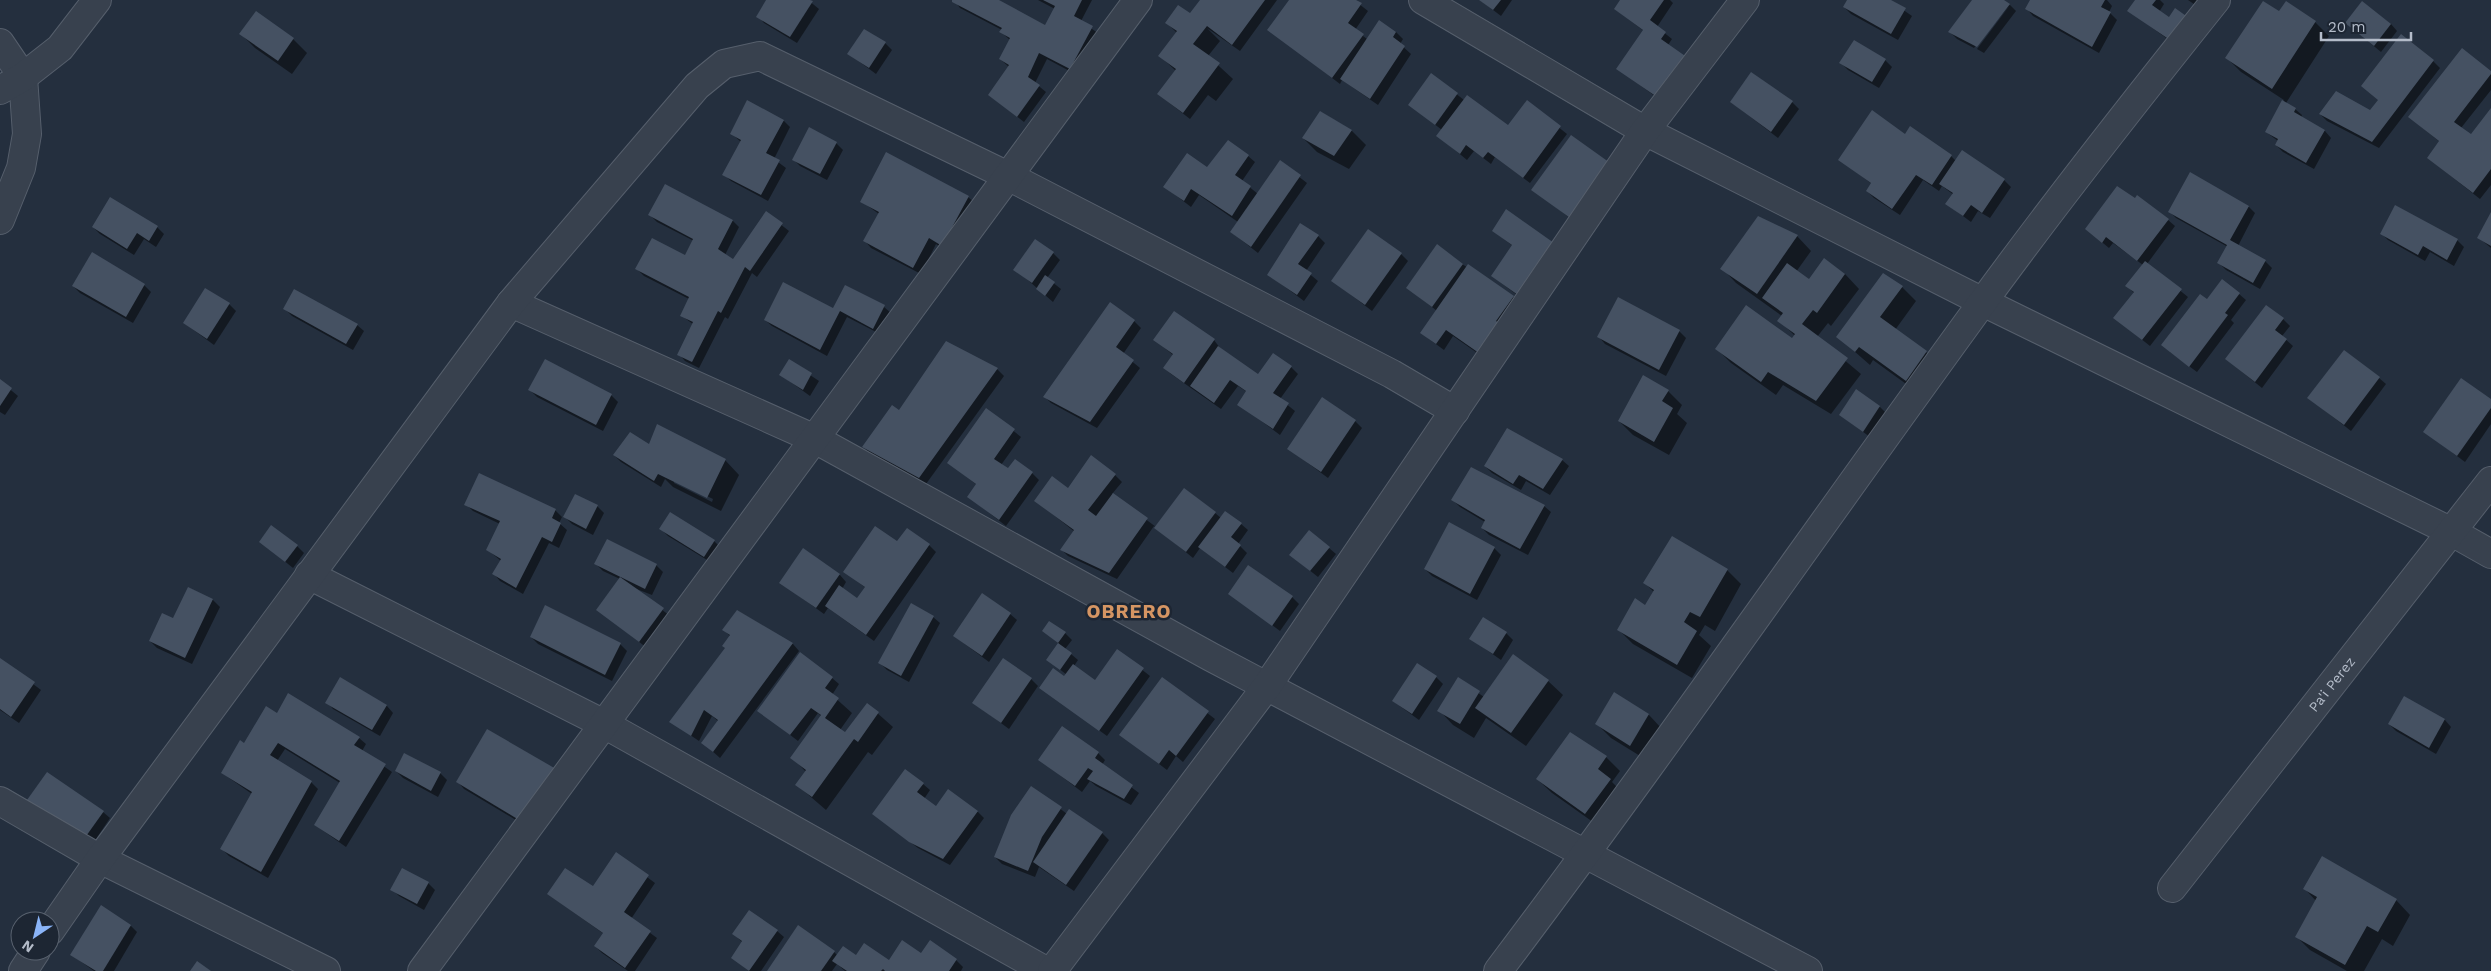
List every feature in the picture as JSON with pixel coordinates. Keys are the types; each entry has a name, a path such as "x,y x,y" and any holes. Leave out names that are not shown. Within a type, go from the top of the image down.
{"street":[{"path":"11,83 60,48 97,0"},
{"path":"422,971 1138,0"},
{"path":"1423,0 1645,131 1982,302 2452,532 2491,554"},
{"path":"1052,971 1267,686 1645,131 1745,0"},
{"path":"1498,971 1586,854 1982,302 2096,150 2216,0"},
{"path":"0,42 27,134 23,159 0,220"},
{"path":"60,917 100,859 510,303 697,86 724,64 760,56 1008,176 1392,374 1455,411"},
{"path":"510,303 814,439 1267,686 1808,971"},
{"name":"Pa'i Perez","path":"2172,888 2491,481"},
{"path":"309,575 604,724 1046,971"},
{"path":"0,801 100,859 326,971"}],"building":[{"path":"766,0 813,1 790,37 756,17"},
{"path":"952,0 999,0 1045,25 1055,6 1043,0 1082,0 1074,16 1093,26 1070,69 1039,53 1028,77 1040,85 1017,117 988,95 1009,65 999,59 1010,38 999,32 1002,28 952,2"},
{"path":"1200,0 1265,0 1232,45 1207,26 1193,44 1220,63 1183,113 1157,94 1176,69 1158,56 1177,31 1165,23 1178,5 1190,13"},
{"path":"1289,0 1356,0 1362,3 1348,23 1364,34 1332,78 1267,30"},
{"path":"1479,0 1501,0 1493,10"},
{"path":"1620,0 1664,0 1650,20 1666,32 1661,39 1688,58 1660,99 1616,69 1643,30 1614,9"},
{"path":"1847,0 1891,0 1906,8 1891,34 1843,7"},
{"path":"1972,0 2004,0 2010,4 1977,47 1948,32"},
{"path":"2030,0 2105,0 2101,7 2111,12 2092,47 2025,9"},
{"path":"2135,0 2156,0 2152,5 2169,17 2175,8 2189,18 2173,42 2127,11"},
{"path":"2263,1 2279,11 2286,1 2316,21 2272,89 2225,58"},
{"path":"2362,1 2391,24 2374,46 2345,23"},
{"path":"256,11 294,38 278,61 239,34"},
{"path":"1379,20 1396,32 1393,37 1405,46 1370,99 1340,79"},
{"path":"864,29 886,42 869,68 847,54"},
{"path":"2401,34 2434,60 2372,142 2319,114 2336,91 2370,110 2378,100 2361,86"},
{"path":"1854,40 1886,59 1872,82 1839,63"},
{"path":"2462,48 2491,71 2491,74 2454,122 2471,134 2491,108 2491,169 2473,193 2427,158 2439,141 2408,117"},
{"path":"1751,72 1793,101 1771,132 1730,102"},
{"path":"1431,73 1458,93 1435,125 1408,105"},
{"path":"1467,95 1508,125 1527,100 1561,126 1523,178 1488,152 1483,158 1466,145 1460,154 1436,136"},
{"path":"747,100 784,120 766,153 780,160 761,195 722,175 741,140 730,134"},
{"path":"2282,100 2296,108 2294,112 2325,130 2306,163 2275,145 2278,139 2265,132"},
{"path":"1872,110 1905,134 1910,126 1952,155 1932,185 1916,175 1892,209 1866,191 1871,183 1838,160"},
{"path":"1320,111 1352,130 1334,156 1302,138"},
{"path":"809,127 837,142 820,174 792,160"},
{"path":"1571,135 1613,165 1573,220 1531,190"},
{"path":"1228,140 1249,155 1235,175 1251,186 1232,216 1191,189 1184,201 1163,187 1187,153 1207,167"},
{"path":"1962,150 2005,179 1982,213 1971,205 1963,216 1945,204 1953,193 1939,184"},
{"path":"886,152 969,196 942,246 929,238 913,268 863,241 879,212 860,202"},
{"path":"1280,160 1301,175 1251,247 1230,232"},
{"path":"2190,172 2249,206 2230,240 2266,260 2253,283 2217,263 2227,245 2168,212"},
{"path":"665,184 733,220 718,249 733,259 766,211 783,223 750,271 745,267 721,313 718,311 692,362 677,355 693,322 680,316 689,297 635,269 652,238 685,255 693,239 648,215"},
{"path":"2117,186 2135,198 2137,195 2169,219 2137,261 2106,237 2102,243 2085,229"},
{"path":"110,197 158,226 149,241 137,233 127,249 92,227"},
{"path":"2395,205 2458,239 2447,260 2423,246 2418,255 2380,234"},
{"path":"1506,209 1554,243 1518,295 1491,276 1512,245 1492,231"},
{"path":"2491,212 2491,246 2477,238"},
{"path":"1758,216 1798,235 1757,294 1720,269"},
{"path":"1300,223 1319,235 1298,264 1312,273 1297,295 1267,275"},
{"path":"1368,229 1402,253 1365,305 1331,281"},
{"path":"1035,239 1054,252 1032,283 1013,270"},
{"path":"1437,244 1463,264 1432,307 1406,288"},
{"path":"92,252 145,284 126,317 72,286"},
{"path":"1824,258 1845,274 1817,313 1813,310 1802,324 1848,358 1816,401 1768,372 1761,382 1715,349 1746,305 1792,338 1795,334 1777,321 1783,313 1762,298 1787,263 1809,279"},
{"path":"2145,261 2182,289 2142,340 2113,318 2134,292 2125,286"},
{"path":"1468,264 1514,296 1496,321 1507,329 1486,358 1446,330 1436,344 1420,333"},
{"path":"1883,273 1903,286 1880,317 1927,351 1906,381 1859,347 1855,352 1836,337"},
{"path":"1045,275 1055,282 1045,296 1036,289"},
{"path":"2222,279 2240,293 2225,313 2228,315 2189,367 2161,345 2200,294 2207,299"},
{"path":"783,282 833,308 845,285 885,305 873,329 840,311 820,350 764,320"},
{"path":"205,288 230,303 207,339 183,323"},
{"path":"294,289 358,324 346,344 283,309"},
{"path":"1618,297 1680,330 1659,370 1597,337"},
{"path":"1110,302 1135,320 1116,347 1134,360 1090,422 1043,397"},
{"path":"2266,305 2284,318 2275,330 2287,339 2255,382 2225,359"},
{"path":"1174,311 1215,339 1184,383 1163,368 1173,354 1153,340"},
{"path":"946,341 998,368 919,478 862,447 892,405 899,410"},
{"path":"1218,346 1258,374 1273,353 1292,366 1273,393 1289,403 1273,429 1237,405 1246,391 1230,380 1214,403 1190,386"},
{"path":"2344,350 2380,377 2344,425 2307,398"},
{"path":"545,359 612,394 596,425 528,390"},
{"path":"789,359 812,373 803,390 779,375"},
{"path":"1643,375 1669,390 1662,401 1673,408 1654,442 1618,421"},
{"path":"2461,378 2491,399 2491,408 2457,456 2423,432"},
{"path":"0,379 12,388 0,406"},
{"path":"1856,389 1880,406 1863,432 1839,415"},
{"path":"1322,397 1356,420 1321,472 1287,449"},
{"path":"986,408 1015,429 994,459 1008,468 1015,459 1033,472 999,520 967,497 976,484 947,463"},
{"path":"657,424 726,459 707,498 658,474 654,481 613,455 630,432 649,444"},
{"path":"1507,428 1563,459 1543,489 1519,475 1513,484 1484,466"},
{"path":"1091,455 1116,474 1088,510 1096,516 1113,493 1148,518 1109,573 1060,550 1074,530 1034,501 1052,476 1068,488"},
{"path":"1471,467 1545,505 1520,549 1481,528 1485,520 1451,500"},
{"path":"479,473 556,509 552,518 561,523 552,542 542,537 516,588 492,574 501,559 486,550 500,521 464,505"},
{"path":"1184,488 1216,512 1186,552 1154,528"},
{"path":"575,494 598,505 586,529 563,517"},
{"path":"1225,511 1242,523 1231,537 1241,545 1225,567 1198,547"},
{"path":"670,512 715,540 704,557 659,529"},
{"path":"1449,522 1495,547 1470,594 1424,569"},
{"path":"271,525 298,545 285,562 259,542"},
{"path":"875,526 897,541 907,528 930,544 866,635 825,606 839,585 857,598 865,587 843,572"},
{"path":"1309,530 1330,547 1310,571 1289,555"},
{"path":"1672,536 1728,569 1700,617 1690,612 1684,622 1697,631 1677,665 1617,630 1635,598 1645,605 1654,590 1643,583"},
{"path":"607,539 657,564 645,589 594,564"},
{"path":"803,548 840,574 816,608 779,583"},
{"path":"1248,565 1293,596 1272,626 1228,594"},
{"path":"620,577 664,608 639,642 596,610"},
{"path":"188,587 213,599 185,658 149,641 162,613 173,618"},
{"path":"982,593 1011,613 982,656 953,636"},
{"path":"911,603 934,616 901,676 878,663"},
{"path":"545,605 621,643 605,675 530,637"},
{"path":"737,610 793,643 713,752 701,743 718,720 704,710 691,736 669,722 725,648 722,646 730,635 722,630"},
{"path":"1483,617 1507,632 1493,654 1469,639"},
{"path":"1049,621 1066,632 1058,643 1042,631"},
{"path":"1058,643 1072,653 1060,670 1046,660"},
{"path":"1117,649 1144,668 1099,731 1039,688 1053,668 1064,676 1073,664 1095,680"},
{"path":"800,652 833,677 825,688 839,698 825,718 845,732 867,703 879,712 858,742 854,739 812,797 795,785 806,770 790,758 821,715 811,708 790,735 757,711"},
{"path":"1513,654 1549,680 1511,733 1475,708"},
{"path":"0,658 35,682 11,717 0,709"},
{"path":"1003,658 1032,678 1001,723 972,703"},
{"path":"1417,663 1437,676 1412,714 1392,701"},
{"path":"340,677 387,705 372,730 325,703"},
{"path":"1162,677 1209,711 1176,756 1169,750 1159,764 1119,735"},
{"path":"1458,677 1480,691 1460,724 1437,711"},
{"path":"1614,692 1649,714 1630,746 1595,724"},
{"path":"288,693 360,737 354,745 386,764 339,841 314,825 340,781 278,743 270,755 312,781 261,872 220,849 252,792 221,773 240,740 244,743 266,706 277,713"},
{"path":"2404,696 2445,719 2429,748 2388,724"},
{"path":"1062,726 1099,752 1095,758 1133,785 1124,799 1087,779 1093,771 1088,768 1075,786 1038,760"},
{"path":"487,729 556,769 524,823 456,782"},
{"path":"1570,732 1607,756 1598,769 1611,779 1585,814 1536,779"},
{"path":"404,753 441,772 431,791 395,771"},
{"path":"905,769 924,783 917,792 936,806 948,789 978,811 943,859 909,842 872,814"},
{"path":"47,772 104,811 84,839 27,800"},
{"path":"1031,786 1062,807 1042,837 1028,871 994,857 1011,815"},
{"path":"1069,809 1103,832 1066,885 1033,862"},
{"path":"616,852 649,875 624,912 651,931 625,968 594,946 603,933 547,894 565,868 593,886"},
{"path":"2322,856 2397,899 2378,932 2367,926 2345,965 2295,937 2317,897 2303,889"},
{"path":"402,868 429,882 417,904 390,890"},
{"path":"101,905 131,925 103,971 96,971 70,955"},
{"path":"749,910 778,930 749,971 731,958 742,941 732,934"},
{"path":"798,925 835,951 821,971 767,971"},
{"path":"902,940 921,953 930,940 957,959 949,971 885,971 883,969 881,971 847,971 832,961 843,946 856,955 864,943 889,960"},
{"path":"197,961 211,971 190,971"}],"district":[{"name":"OBRERO","path":"1129,611"}]}
